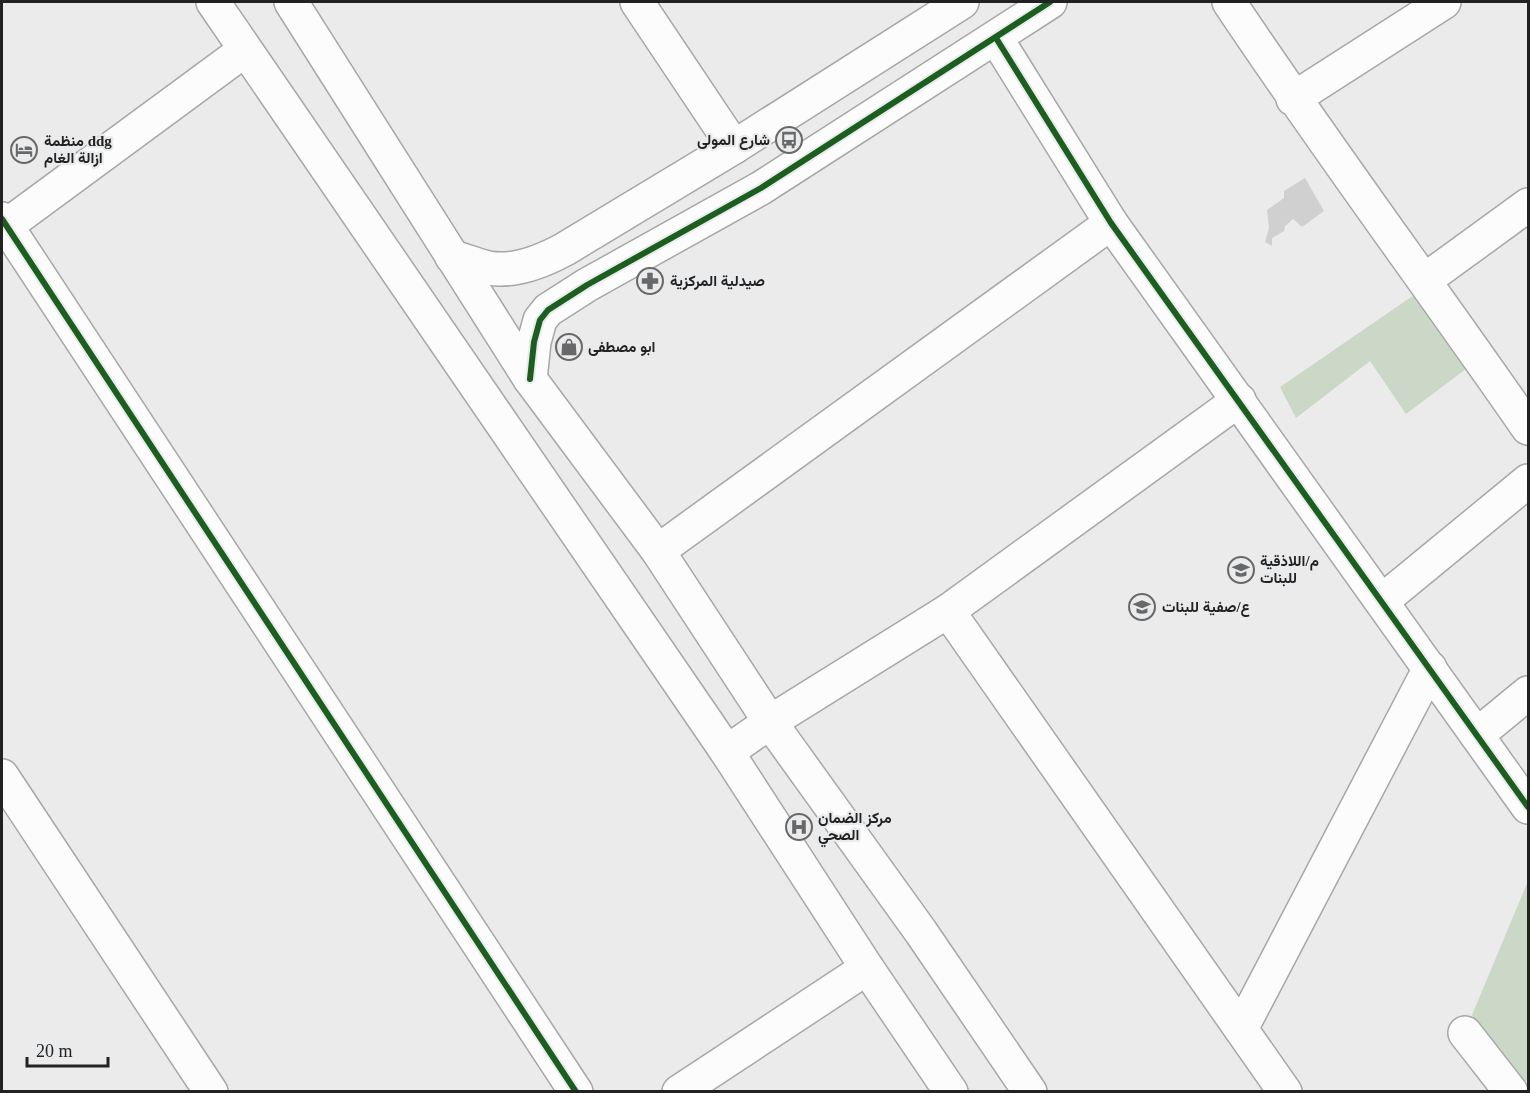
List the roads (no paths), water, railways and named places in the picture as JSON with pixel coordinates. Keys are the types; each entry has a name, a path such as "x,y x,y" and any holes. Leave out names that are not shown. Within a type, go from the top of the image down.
{"street":[{"path":"213,2 727,752 867,968 951,1092"},
{"path":"291,2 530,379 658,551 771,722 921,932 1030,1092"},
{"path":"637,2 734,147"},
{"path":"452,257 490,268 540,262 734,147 962,2"},
{"path":"530,379 534,342 540,320 548,310 587,285 761,188 1050,2"},
{"path":"1229,2 1293,99 1425,280 1528,428"},
{"path":"1293,99 1444,2"},
{"path":"996,38 1111,223 1528,807"},
{"path":"245,50 3,225 576,1092"},
{"path":"1425,280 1528,205"},
{"path":"658,551 1111,223"},
{"path":"565,249 570,271 587,285"},
{"path":"727,752 948,611 1239,400"},
{"path":"1382,602 1528,481"},
{"path":"948,611 1241,1029 1273,1088"},
{"path":"1241,1029 1430,668"},
{"path":"1477,735 1528,693"},
{"path":"2,776 211,1092"},
{"path":"679,1092 867,968"},
{"path":"1465,1033 1511,1092"}],"place":[{"name":"شارع المولى","path":"789,140"},
{"name":"منظمة ddg ازالة الغام","path":"24,150"},
{"name":"صيدلية المركزية","path":"650,281"},
{"name":"ابو مصطفى","path":"569,347"},
{"name":"م/اللاذقية للبنات","path":"1241,570"},
{"name":"ع/صفية للبنات","path":"1142,607"},
{"name":"مركز الضمان الصحي","path":"799,827"}]}
